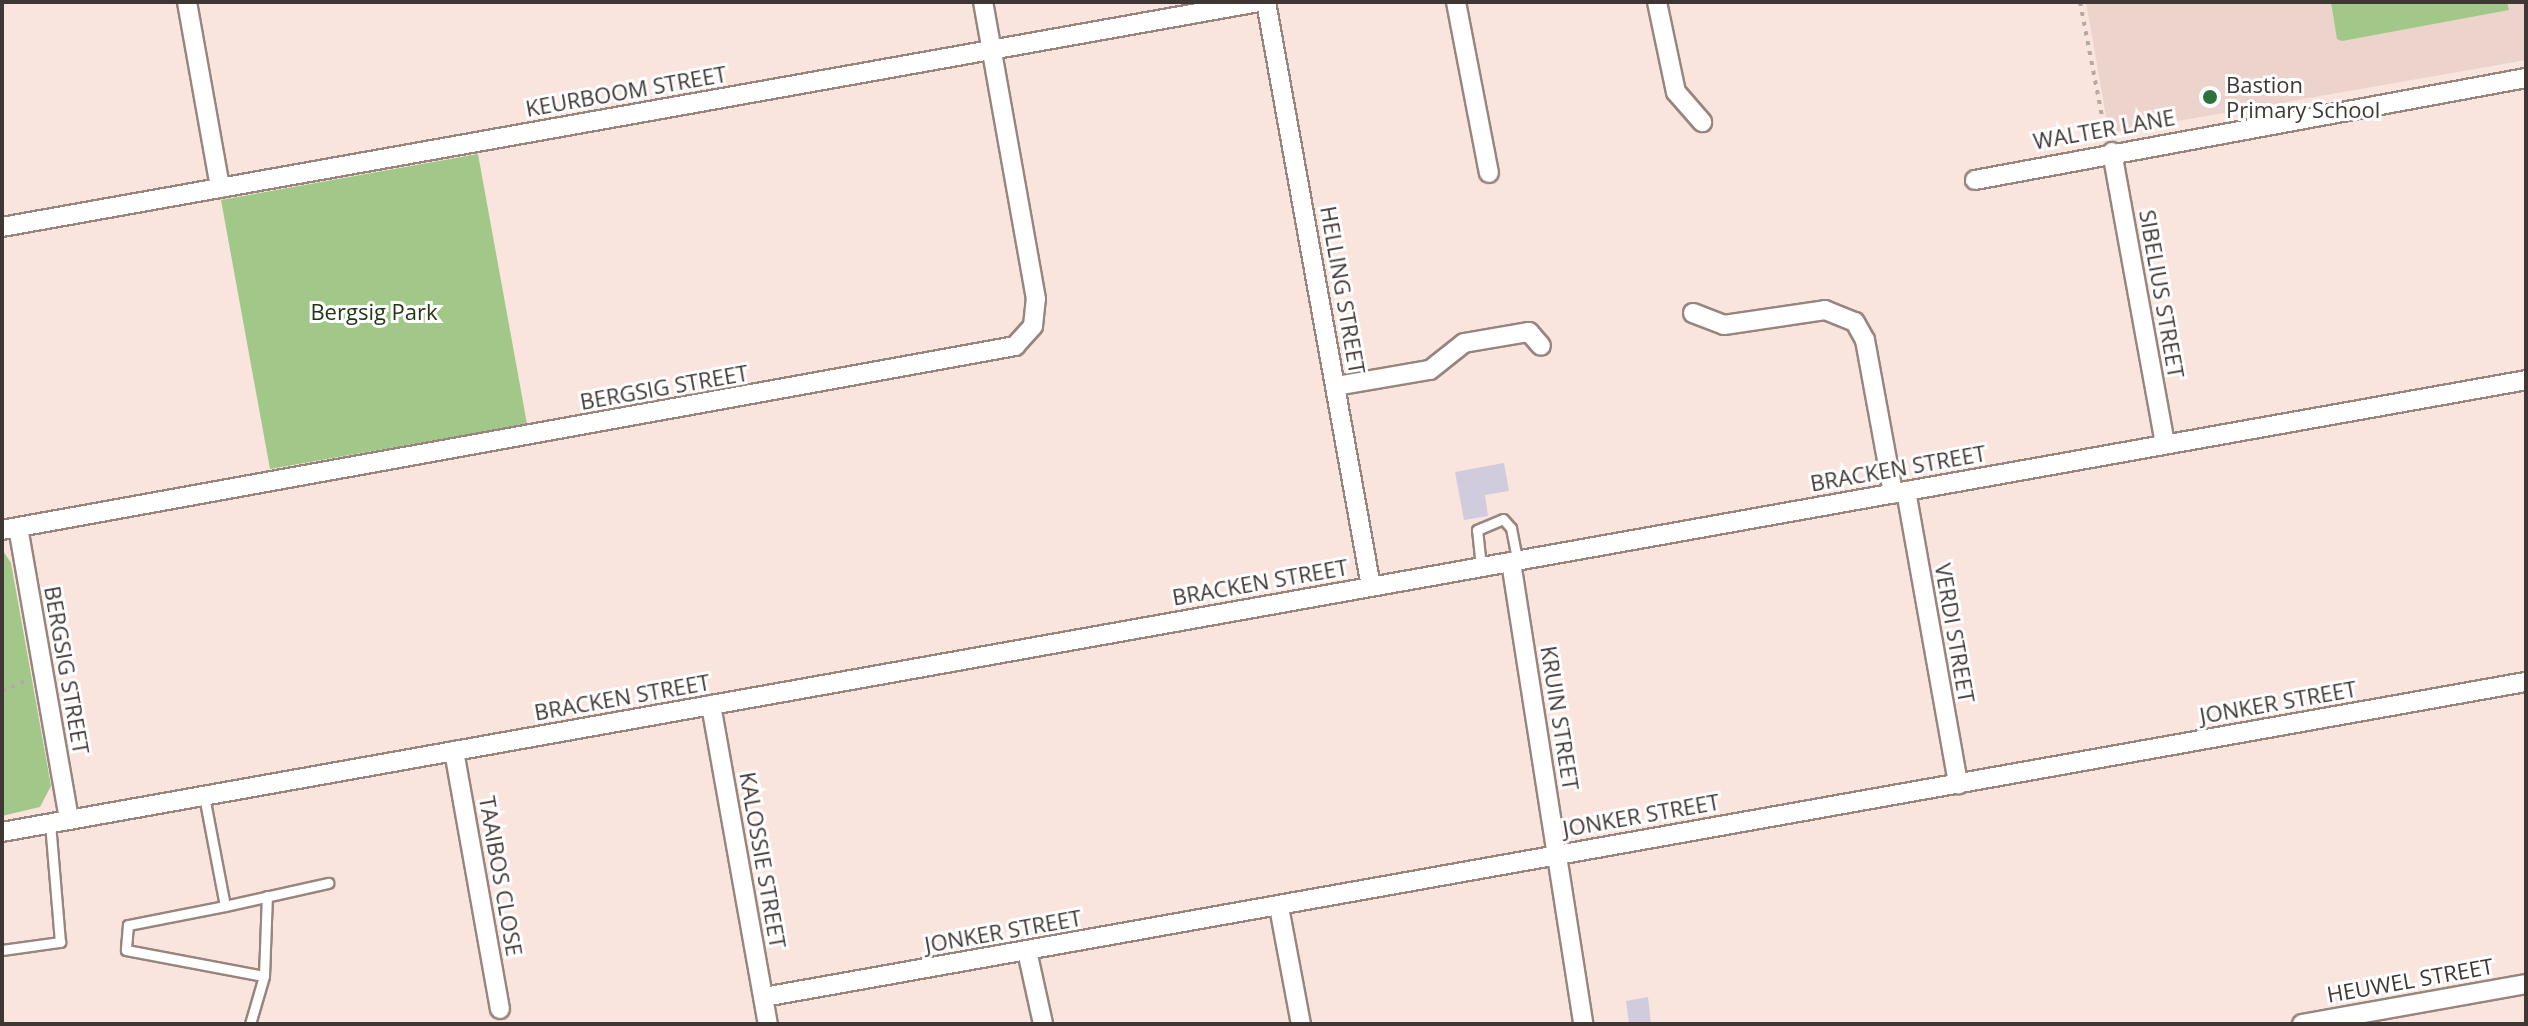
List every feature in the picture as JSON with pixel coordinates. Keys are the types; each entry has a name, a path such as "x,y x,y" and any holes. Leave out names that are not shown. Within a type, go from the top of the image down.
{"street":[{"path":"187,2 220,188"},
{"name":"BERGSIG STREET","path":"59,822 44,673 10,528 1007,350 1028,335 1037,308 983,2"},
{"name":"KEURBOOM STREET","path":"2,227 1259,2"},
{"name":"HELLING STREET","path":"1266,2 1371,587"},
{"path":"1456,2 1489,173"},
{"path":"1657,2 1676,92 1702,122"},
{"name":"WALTER LANE","path":"1975,180 2112,152 2526,78"},
{"name":"SIBELIUS STREET","path":"2112,152 2165,444"},
{"name":"VERDI STREET","path":"1693,313 1724,325 1825,310 1855,322 1865,340 1899,492 1958,784"},
{"path":"1336,386 1430,370 1464,343 1529,332 1541,346"},
{"name":"BRACKEN STREET","path":"2,832 2526,380"},
{"name":"KRUIN STREET","path":"1514,561 1583,1024"},
{"name":"JONKER STREET","path":"764,997 2526,682"},
{"name":"KALOSSIE STREET","path":"711,705 768,1024"},
{"name":"TAAIBOS CLOSE","path":"454,751 500,1009"},
{"path":"1279,907 1301,1024"},
{"path":"1027,951 1043,1024"},
{"name":"HEUWEL STREET","path":"2302,1024 2526,984"}],"lane":[{"path":"1481,567 1477,530 1503,519 1511,528 1514,561"},
{"path":"204,796 225,906"},
{"path":"2,950 60,942 59,822"},
{"path":"264,976 145,956 124,946 128,925 328,883"},
{"path":"250,1024 264,976 267,896"}],"path":[{"path":"2080,2 2112,152"},
{"path":"2,691 44,673"}],"shaded area":[{"name":"Bastion Primary School","path":"2086,2 2526,2 2526,60 2109,133"}],"green space":[{"path":"2331,2 2507,2 2509,10 2342,41 2337,39"},
{"name":"Bergsig Park","path":"478,154 527,424 270,469 221,200"},
{"path":"2,549 11,563 51,786 40,807 2,816"}],"building":[{"path":"1504,463 1509,491 1485,495 1488,516 1464,520 1455,472"},
{"path":"1648,997 1651,1024 1629,1024 1626,1001"}],"place":[{"name":"Bastion Primary School","path":"2210,97"}]}
